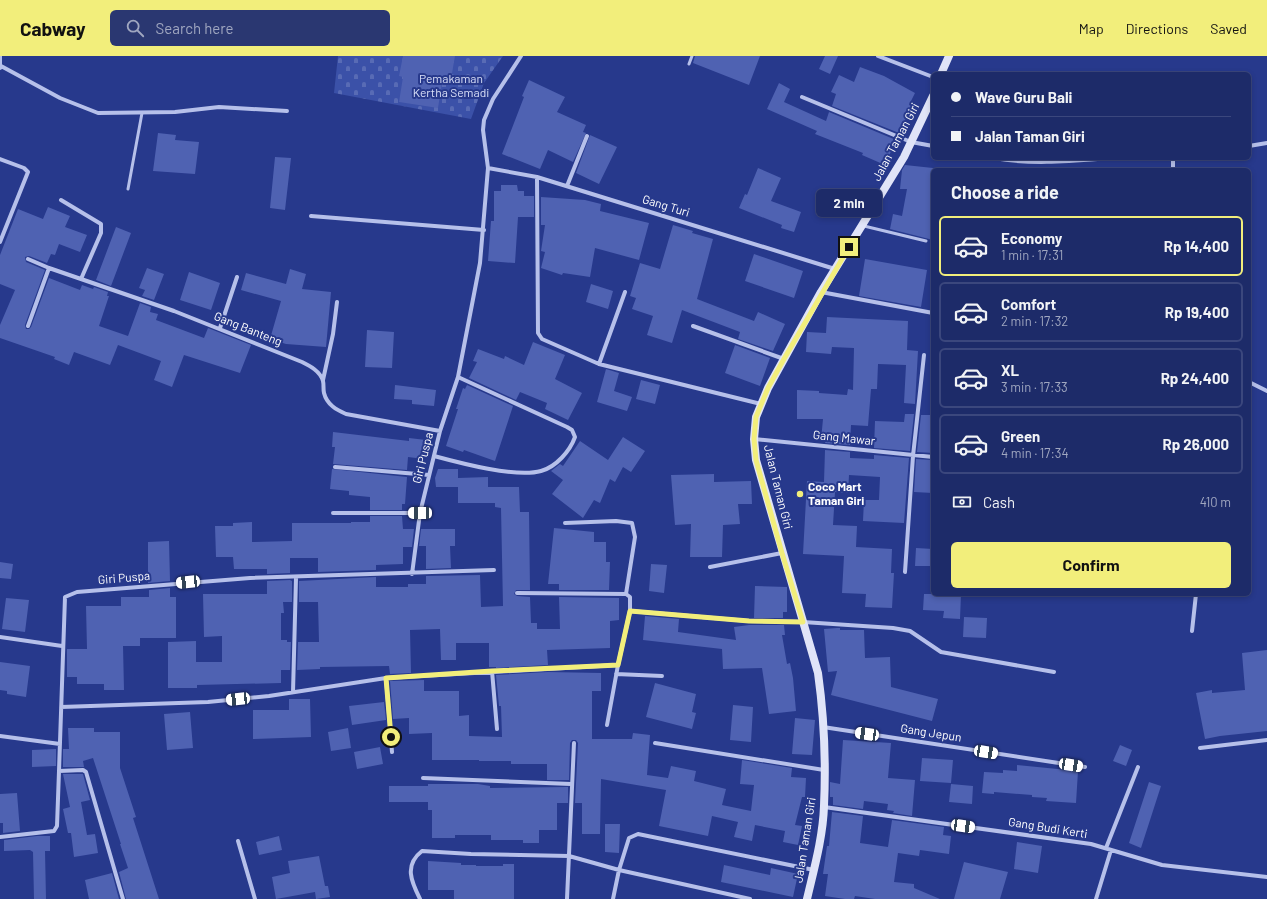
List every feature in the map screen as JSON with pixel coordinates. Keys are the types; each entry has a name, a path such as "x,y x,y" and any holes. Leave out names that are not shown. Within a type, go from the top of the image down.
{"street":[{"path":"0,56 1,67 60,98 98,112 175,112 219,107 287,111"},
{"name":"Giri Puspa","path":"0,837 54,831 57,826 62,646 65,597 77,592 200,581 412,574 420,513 440,430 458,377 478,273 484,230 488,168 483,130 484,120 493,98 521,56"},
{"path":"878,56 931,76"},
{"path":"942,72 949,56"},
{"path":"802,96 911,142 931,146"},
{"name":"Jalan Taman Giri","path":"807,899 814,870 824,807 822,703 818,673 756,460 754,439 756,417 784,359 821,292 889,183 931,102"},
{"path":"567,186 587,136"},
{"path":"1251,146 1267,143"},
{"path":"0,159 24,168 28,172 0,242"},
{"path":"1005,160 1058,162 1084,160"},
{"name":"Gang Turi","path":"488,168 537,177 836,269"},
{"path":"537,177 538,333 546,342 599,364 761,404"},
{"path":"60,200 101,224 101,233 81,279"},
{"path":"311,216 484,230"},
{"name":"Gang Banteng","path":"28,259 49,268 220,328 302,362 316,370 323,380"},
{"path":"28,326 49,268"},
{"path":"220,328 237,277"},
{"path":"599,364 625,292"},
{"path":"821,292 931,313"},
{"path":"336,302 333,334 323,380 324,394 328,402 341,412 359,417 440,430"},
{"path":"694,326 784,359"},
{"path":"905,572 913,456 924,355"},
{"path":"434,456 516,473 541,472 550,468 572,445 575,437 572,430 567,427 458,377"},
{"path":"1251,383 1267,391"},
{"name":"Gang Mawar","path":"754,439 931,457"},
{"path":"335,467 429,475"},
{"path":"333,513 420,513"},
{"path":"565,522 616,521 632,523 635,537 626,594"},
{"path":"710,567 782,553"},
{"path":"412,574 494,570"},
{"path":"293,692 296,578"},
{"path":"517,593 626,594 630,597 630,611 616,674 607,725"},
{"path":"1192,631 1196,596"},
{"path":"630,611 749,621 803,622 893,628 910,631 941,652 1054,672"},
{"path":"0,637 62,646"},
{"path":"61,708 208,702 293,692 386,678 618,665"},
{"path":"492,671 497,729"},
{"path":"616,674 662,676"},
{"path":"386,678 392,752"},
{"name":"Gang Jepun","path":"822,727 1085,767"},
{"path":"0,736 60,744"},
{"path":"1200,748 1267,740"},
{"path":"567,899 574,743"},
{"path":"655,743 824,770"},
{"path":"1096,899 1109,849 1138,767"},
{"path":"59,771 83,770 86,772 123,899"},
{"path":"423,778 571,784"},
{"name":"Gang Budi Kerti","path":"824,807 1005,831 1109,849 1162,865 1267,878"},
{"path":"613,899 619,870 629,838 638,834 814,870"},
{"path":"238,841 255,899"},
{"path":"420,899 412,877 411,866 414,858 422,851 471,854 569,856 619,870 750,899"}],"lane":[{"path":"689,64 692,56"},
{"path":"128,189 142,113"},
{"path":"862,226 926,241"}],"green space":[{"name":"Pemakaman Kertha Semadi","path":"338,56 503,56 484,83 471,119 334,93"}],"building":[{"path":"403,56 455,56 450,85 442,83 438,108 399,102 403,77 399,76"},
{"path":"695,56 760,56 749,85 693,63"},
{"path":"825,56 838,56 830,74 819,69"},
{"path":"860,67 884,76 915,93 909,105 912,106 899,133 832,106 836,94 831,92 839,75 854,82"},
{"path":"529,80 565,97 557,112 586,125 583,132 586,133 573,162 548,150 540,169 502,154"},
{"path":"779,83 790,89 784,102 826,121 829,112 896,140 885,165 862,155 863,153 815,134 817,131 767,109"},
{"path":"158,133 176,135 175,140 199,142 195,174 153,171"},
{"path":"590,135 617,147 599,184 576,173"},
{"path":"275,157 291,158 285,210 270,208"},
{"path":"905,165 933,168 931,168 931,239 890,229 893,214 902,216 907,189 900,189 902,170"},
{"path":"758,168 781,178 771,201 801,212 794,232 781,228 782,225 739,208 745,194 747,195"},
{"path":"501,185 517,185 518,191 524,191 524,196 534,196 534,217 518,217 515,263 488,261 491,221 494,221 494,191 501,191"},
{"path":"541,197 585,200 601,204 600,211 649,223 639,260 595,248 590,277 563,273 562,275 541,268 545,252 541,251 545,225 541,225"},
{"path":"48,207 70,216 65,227 87,235 80,252 59,244 55,255 51,254 47,263 29,256 25,257 26,262 45,270 25,325 26,329 31,327 49,278 80,290 82,285 93,289 94,287 108,292 107,296 109,296 99,326 128,336 140,303 151,307 150,312 158,314 156,320 204,338 208,328 251,345 240,373 184,355 172,387 154,380 161,361 118,345 110,365 74,352 69,365 54,359 55,357 0,338 0,325 15,290 0,284 0,255 18,209 43,219"},
{"path":"673,225 693,231 692,233 713,239 697,299 754,321 758,312 785,324 773,351 738,339 740,332 682,310 672,343 647,335 653,316 632,309 636,298 630,296 640,263 660,269"},
{"path":"116,227 131,233 111,286 96,280"},
{"path":"754,254 803,271 794,298 745,281"},
{"path":"865,259 927,270 921,307 859,296"},
{"path":"147,268 164,274 154,300 142,296 145,290 139,288"},
{"path":"290,269 306,274 302,289 331,292 326,347 286,344 270,339 281,301 241,290 246,273 286,284"},
{"path":"189,272 220,283 211,310 180,300"},
{"path":"591,284 613,291 608,309 586,302"},
{"path":"827,317 908,321 907,350 918,351 915,404 904,403 906,365 878,364 877,389 871,389 868,426 851,425 850,445 825,443 826,440 821,440 823,419 797,419 797,390 847,395 848,389 853,390 854,348 832,347 831,354 806,352 807,332 826,333"},
{"path":"367,330 394,332 392,368 365,367"},
{"path":"533,342 565,355 555,379 582,393 568,420 545,409 547,403 520,392 516,400 469,378 477,362 473,361 478,349 504,359 505,356 524,365"},
{"path":"735,345 770,358 760,386 725,373"},
{"path":"606,369 619,373 614,391 632,397 627,411 597,402"},
{"path":"641,380 660,385 655,404 636,399"},
{"path":"395,385 436,390 434,406 412,404 412,400 394,399"},
{"path":"467,385 513,406 495,461 464,450 463,452 446,446 463,388 465,389"},
{"path":"905,414 914,414 910,451 874,448 875,421 904,422"},
{"path":"921,415 931,415 931,453 917,452"},
{"path":"333,432 409,441 409,438 426,440 424,459 408,457 407,470 333,464 335,447 332,447"},
{"path":"623,437 645,451 631,472 623,467 615,482 610,479 600,503 594,500 583,518 552,494 563,480 551,471 560,464 563,466 580,441 608,460"},
{"path":"825,450 850,452 850,458 874,459 874,455 909,458 904,523 863,521 864,500 879,500 880,477 849,475 848,493 835,492 833,525 857,526 856,547 892,549 891,573 894,573 892,608 865,607 866,594 842,593 844,556 803,554 807,481 824,482"},
{"path":"916,459 931,460 931,493 914,492"},
{"path":"332,469 407,477 405,504 402,504 402,510 370,510 370,497 349,495 349,491 330,489"},
{"path":"438,469 458,469 458,478 488,477 488,487 519,487 520,512 529,512 530,590 516,590 514,594 517,596 530,597 531,623 537,623 537,629 560,629 559,597 619,598 619,620 610,621 610,648 547,650 548,665 496,668 489,667 489,643 456,643 456,660 441,660 440,629 410,630 411,673 390,674 389,666 320,667 320,669 297,670 298,642 319,642 318,602 299,602 299,581 376,577 376,587 408,587 408,584 426,584 426,576 480,575 481,607 503,606 501,508 495,507 495,503 458,503 458,487 436,487 435,478"},
{"path":"714,474 714,482 751,481 752,504 738,504 740,524 723,525 722,557 690,557 691,524 675,525 671,475"},
{"path":"370,516 402,516 403,529 414,529 412,547 403,547 403,564 376,565 376,570 318,572 318,558 290,558 290,573 267,574 267,569 234,569 233,557 216,557 215,526 233,526 233,523 252,522 252,542 292,541 292,523 370,522"},
{"path":"554,528 594,532 594,542 606,542 606,562 610,562 609,590 559,590 559,584 548,584"},
{"path":"421,529 455,529 455,546 450,546 451,568 426,569 426,546 419,546"},
{"path":"169,541 170,581 148,583 148,542"},
{"path":"916,548 931,549 931,566 915,566"},
{"path":"0,562 13,564 11,579 0,578"},
{"path":"651,564 667,565 664,593 649,591"},
{"path":"267,581 292,581 292,602 283,602 284,613 281,613 281,640 291,642 290,670 281,670 281,683 197,685 197,688 168,688 168,642 196,641 196,662 222,662 222,636 204,637 203,594 267,594"},
{"path":"755,586 787,587 787,612 783,612 783,618 754,618"},
{"path":"170,588 170,597 176,597 176,638 140,638 140,646 123,646 124,690 104,690 104,684 77,684 77,677 67,677 67,649 87,649 86,606 121,606 121,597 149,597 149,590"},
{"path":"924,594 931,594 931,596 961,596 960,619 943,618 944,611 923,610"},
{"path":"6,598 29,600 25,632 2,629"},
{"path":"645,616 679,619 678,632 736,640 734,627 749,625 784,625 785,635 782,635 787,664 790,663 793,678 796,711 769,714 762,668 723,669 722,649 643,640"},
{"path":"964,617 987,618 986,638 963,637"},
{"path":"840,628 840,630 864,630 865,658 890,657 891,687 938,699 932,721 831,695 837,671 828,672 824,629"},
{"path":"1267,650 1267,731 1205,739 1196,693 1212,690 1212,693 1245,690 1242,653"},
{"path":"0,662 30,666 26,697 7,694 7,691 0,690"},
{"path":"548,672 601,673 601,691 592,691 592,739 632,739 633,733 650,735 647,775 668,778 671,766 696,771 694,781 726,789 722,805 751,811 754,785 740,784 742,760 792,768 791,777 806,778 805,797 802,797 795,825 802,826 798,845 783,842 785,831 755,825 752,841 734,837 738,822 712,816 708,836 659,826 666,790 601,779 600,834 582,834 582,803 575,803 578,743 576,740 572,740 570,743 569,780 547,780 547,764 511,764 511,761 432,760 432,733 409,734 409,718 393,719 390,681 424,680 424,691 459,691 459,716 469,715 469,736 502,737 501,706 499,706 496,675"},
{"path":"655,683 696,694 692,712 696,713 692,729 646,717"},
{"path":"289,699 310,699 311,737 253,739 253,710 289,710"},
{"path":"384,702 386,720 352,725 349,706"},
{"path":"733,705 753,707 751,742 730,740"},
{"path":"190,712 193,748 167,750 164,714"},
{"path":"795,718 815,720 812,755 792,754"},
{"path":"68,728 94,728 94,732 120,732 120,768 136,817 133,818 159,899 126,899 119,872 128,868 93,758 83,761 84,767 63,767 63,749 69,749"},
{"path":"348,728 351,748 331,751 328,732"},
{"path":"843,740 891,743 888,778 915,780 912,816 893,813 894,811 887,810 888,804 864,801 863,809 833,805 833,797 830,797 830,782 840,784"},
{"path":"1120,745 1132,750 1126,766 1113,761"},
{"path":"380,747 383,764 357,769 354,752"},
{"path":"56,749 56,766 32,767 32,750"},
{"path":"922,758 953,760 951,783 920,781"},
{"path":"1017,765 1078,771 1076,803 1046,801 1047,798 1032,797 1032,795 994,792 994,794 982,793 984,772 1003,773 1003,770 1017,771"},
{"path":"63,774 83,774 90,800 81,802 87,835 95,834 98,853 74,857 71,833 68,833 63,809 70,807"},
{"path":"1149,782 1161,786 1141,848 1129,843"},
{"path":"428,784 478,784 490,786 490,788 568,787 568,803 557,803 557,830 539,830 539,843 523,843 523,840 491,840 491,835 455,835 455,838 432,838 432,810 428,810 428,802 389,802 389,786 428,786"},
{"path":"951,784 973,786 972,804 949,802"},
{"path":"17,793 20,831 3,833 3,823 0,823 0,794"},
{"path":"832,812 863,816 860,843 888,847 892,820 944,827 943,835 951,836 949,854 920,850 919,856 898,853 894,882 914,884 914,888 940,899 875,899 855,896 854,899 845,899 825,896 828,874 823,874 827,846 829,846"},
{"path":"605,824 620,824 619,853 605,852"},
{"path":"50,836 50,851 45,851 46,899 34,899 33,852 30,850 4,851 4,840"},
{"path":"279,836 282,850 259,855 256,842"},
{"path":"1017,842 1042,846 1038,873 1014,869"},
{"path":"319,856 325,886 328,886 330,897 316,899 315,892 276,899 272,877 290,873 288,861"},
{"path":"428,861 461,863 461,865 476,866 503,866 503,864 514,864 514,899 454,899 454,890 428,890"},
{"path":"964,862 1008,872 1000,899 954,899"},
{"path":"724,865 770,875 771,868 798,874 793,897 721,882"},
{"path":"112,873 119,899 89,899 85,880"}],"place":[{"name":"Coco Mart Taman Giri","path":"800,494"}],"route":[{"path":"391,737 386,678 618,665 630,611 749,621 803,622 756,460 754,439 756,417 768,388 821,292 849,247"}]}
